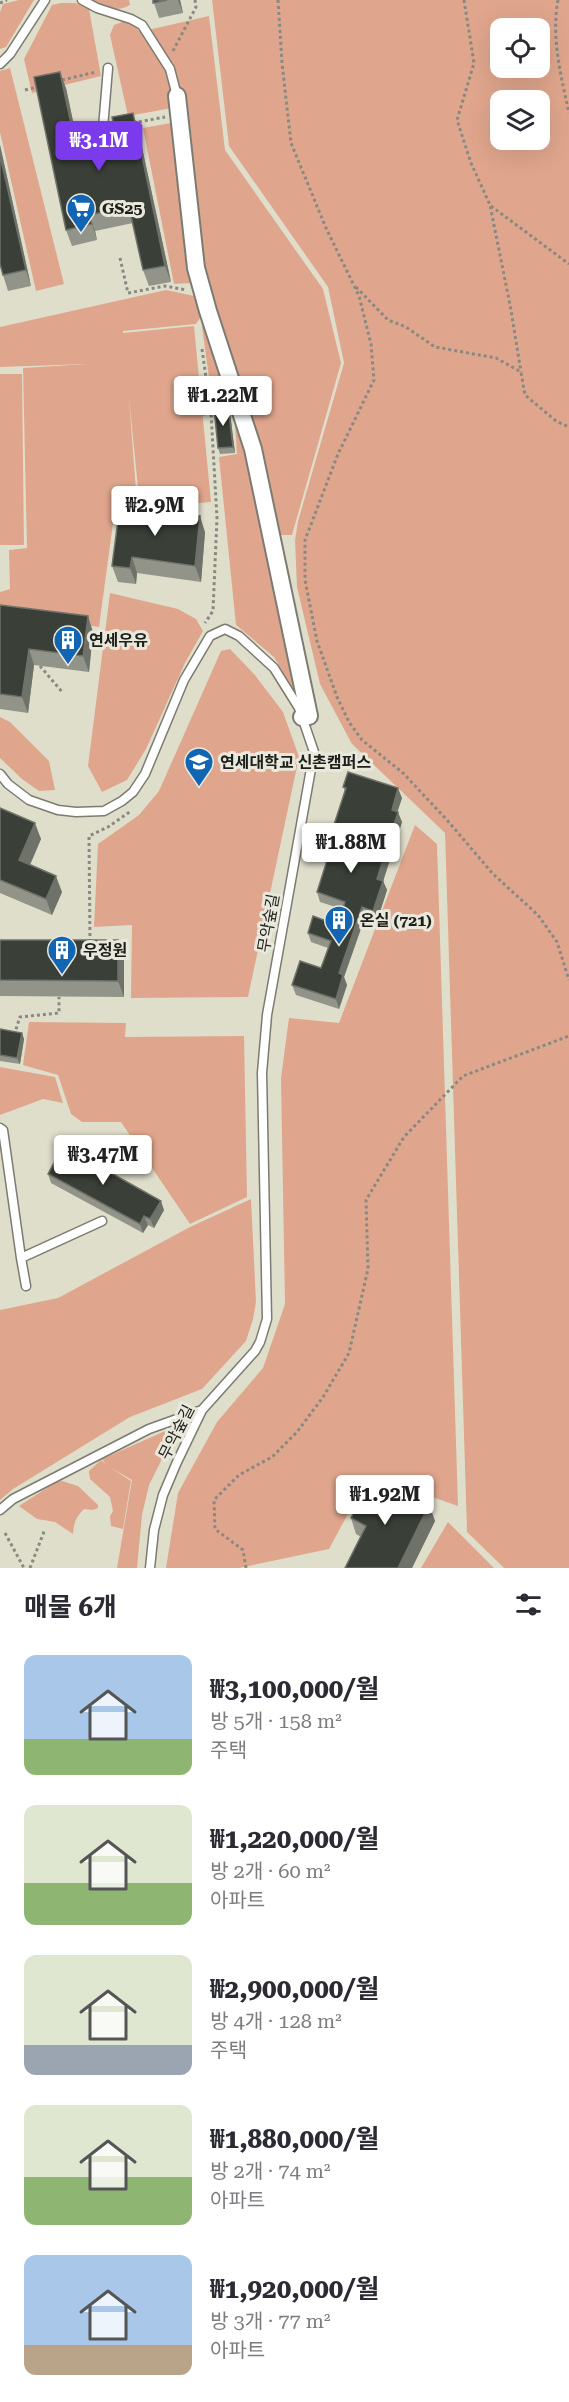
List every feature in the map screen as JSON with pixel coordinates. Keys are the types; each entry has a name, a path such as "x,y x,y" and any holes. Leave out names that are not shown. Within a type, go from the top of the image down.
{"street":[{"path":"177,96 196,268 253,449 309,716 303,717"}],"lane":[{"path":"0,64 10,54 45,0"},
{"path":"82,0 97,8 131,18 142,25 170,69 177,96"},
{"path":"100,159 108,69"},
{"name":"무악숲길","path":"0,774 8,784 29,800 58,810 104,811 122,801 134,792 146,774 184,680 210,636 225,629 239,636 274,668 299,708 314,752 267,1015 262,1073 267,1319 255,1351 202,1410 177,1462 154,1530 150,1568"},
{"path":"0,1128 3,1130 26,1286"},
{"path":"21,1258 102,1221"},
{"path":"0,1510 13,1499 149,1429 202,1410"}],"path":[{"path":"166,64 196,7 195,0"},
{"path":"278,0 291,143 326,228 359,296 371,344 374,381 338,454 305,540 305,580 317,641 337,697 349,722 362,740 404,773 493,874 538,915 557,942 569,980"},
{"path":"464,0 474,63 457,120 471,163 490,205 525,395 555,421 569,427"},
{"path":"558,0 555,17 562,84 569,113"},
{"path":"55,82 108,69"},
{"path":"25,90 45,85"},
{"path":"129,124 178,115"},
{"path":"490,205 569,264"},
{"path":"120,258 128,293 165,286 203,294"},
{"path":"353,284 388,320 406,327 435,347 496,358 521,372"},
{"path":"202,347 210,413 217,518 213,611 215,618"},
{"path":"202,414 210,413"},
{"path":"205,623 213,611"},
{"path":"40,666 63,693"},
{"path":"89,836 90,949"},
{"path":"14,1037 20,1017 59,1012 60,997"},
{"path":"246,1568 243,1550 215,1529 214,1500 238,1474 272,1457 297,1431 323,1397 349,1353 368,1269 366,1200 404,1137 463,1076 569,1036"},
{"path":"30,1568 45,1529"},
{"path":"4,1533 24,1568"}],"shaded area":[{"name":"연세대학교 신촌캠퍼스","path":"0,0 212,0 229,146 328,287 344,363 298,521 295,540 352,744 445,833 467,1532 504,1568 0,1568"},
{"path":"19,0 34,0 6,47 0,49 0,12 3,4"},
{"path":"93,0 129,0 130,5 120,9 111,8"},
{"path":"212,0 569,0 569,1568 504,1568 467,1532 445,833 352,744 320,684 297,587 295,540 298,521 344,363 328,287 229,146"},
{"path":"75,3 89,9 101,76 32,93 24,59 52,5"},
{"path":"209,16 225,150 323,289 341,363 292,535 275,535 200,268 184,122 175,68 148,30"},
{"path":"125,21 144,35 159,58 170,85 172,108 128,116 110,35 114,25"},
{"path":"10,68 64,284 36,291 0,132 0,71"},
{"path":"171,123 188,272 192,283 174,284 143,128"},
{"path":"166,290 199,297 204,312 196,324 123,331 123,333 194,326 211,502 140,508 129,398 138,517 114,516 99,627 0,612 0,592 10,589 9,550 27,548 23,368 87,364 0,367 0,327"},
{"path":"207,317 235,403 213,406 202,327"},
{"path":"0,374 22,374 24,545 0,545"},
{"path":"236,408 297,684 292,687 274,657 236,625 219,457 237,454 234,409"},
{"path":"110,593 178,609 196,619 203,631 185,663 146,749 127,780 102,792 88,766"},
{"path":"230,649 254,674 283,712 299,757 248,997 131,998 132,925 94,927 98,844 139,815 159,791 221,651"},
{"path":"0,717 10,722 49,761 55,790 39,791 22,779 0,758"},
{"path":"415,825 437,844 458,1506 369,1475 329,1549 239,1568 166,1568 178,1493 217,1422 263,1368 285,1304 281,1078 289,1018 339,1023"},
{"path":"29,1022 126,1023 125,1037 244,1036 247,1197 190,1224 121,1122 82,1122 71,1114 58,1075 23,1065"},
{"path":"0,1067 55,1077 63,1103 43,1099 0,1115"},
{"path":"251,1199 256,1302 246,1341 202,1389 130,1417 13,1489 0,1500 0,1310 58,1298 190,1227"},
{"path":"172,1428 175,1433 149,1485 142,1515 137,1568 117,1568 132,1480 111,1468 131,1481 123,1529 111,1526 110,1516 113,1511 110,1497 90,1479 89,1471 101,1460 106,1464 102,1459"},
{"path":"62,1481 78,1486 98,1505 98,1508 84,1509 81,1512 76,1520 73,1534 55,1522 37,1519 19,1506 56,1482"},
{"path":"448,1522 494,1568 421,1568"}],"building":[{"path":"60,72 76,147 88,144 91,149 96,149 101,142 117,138 112,117 133,113 165,266 143,270 129,207 89,215 92,224 66,230 34,77"},
{"path":"0,155 26,270 3,275 0,264"},
{"path":"228,406 233,447 218,448 214,408"},
{"path":"120,505 200,516 195,566 132,557 130,568 112,566"},
{"name":"연세우유","path":"0,605 88,616 83,656 29,649 22,697 0,694"},
{"path":"348,772 398,788 392,810 398,812 377,879 383,881 373,911 362,907 339,973 343,975 336,999 292,985 300,961 321,968 331,941 308,933 313,916 337,925 345,902 317,892 330,851 326,849 346,788 343,787"},
{"path":"0,808 35,823 19,860 56,876 46,899 0,880"},
{"path":"0,940 118,940 118,981 0,980"},
{"path":"0,1029 22,1033 17,1058 0,1055"},
{"path":"63,1146 161,1201 150,1219 144,1216 140,1224 48,1174"},
{"path":"372,1476 429,1505 398,1568 345,1568 366,1526 351,1518"}],"place":[{"name":"GS25","path":"81,234"},
{"name":"연세우유","path":"68,666"},
{"name":"연세대학교 신촌캠퍼스","path":"199,788"},
{"name":"온실 (721)","path":"339,946"},
{"name":"우정원","path":"62,976"}]}
